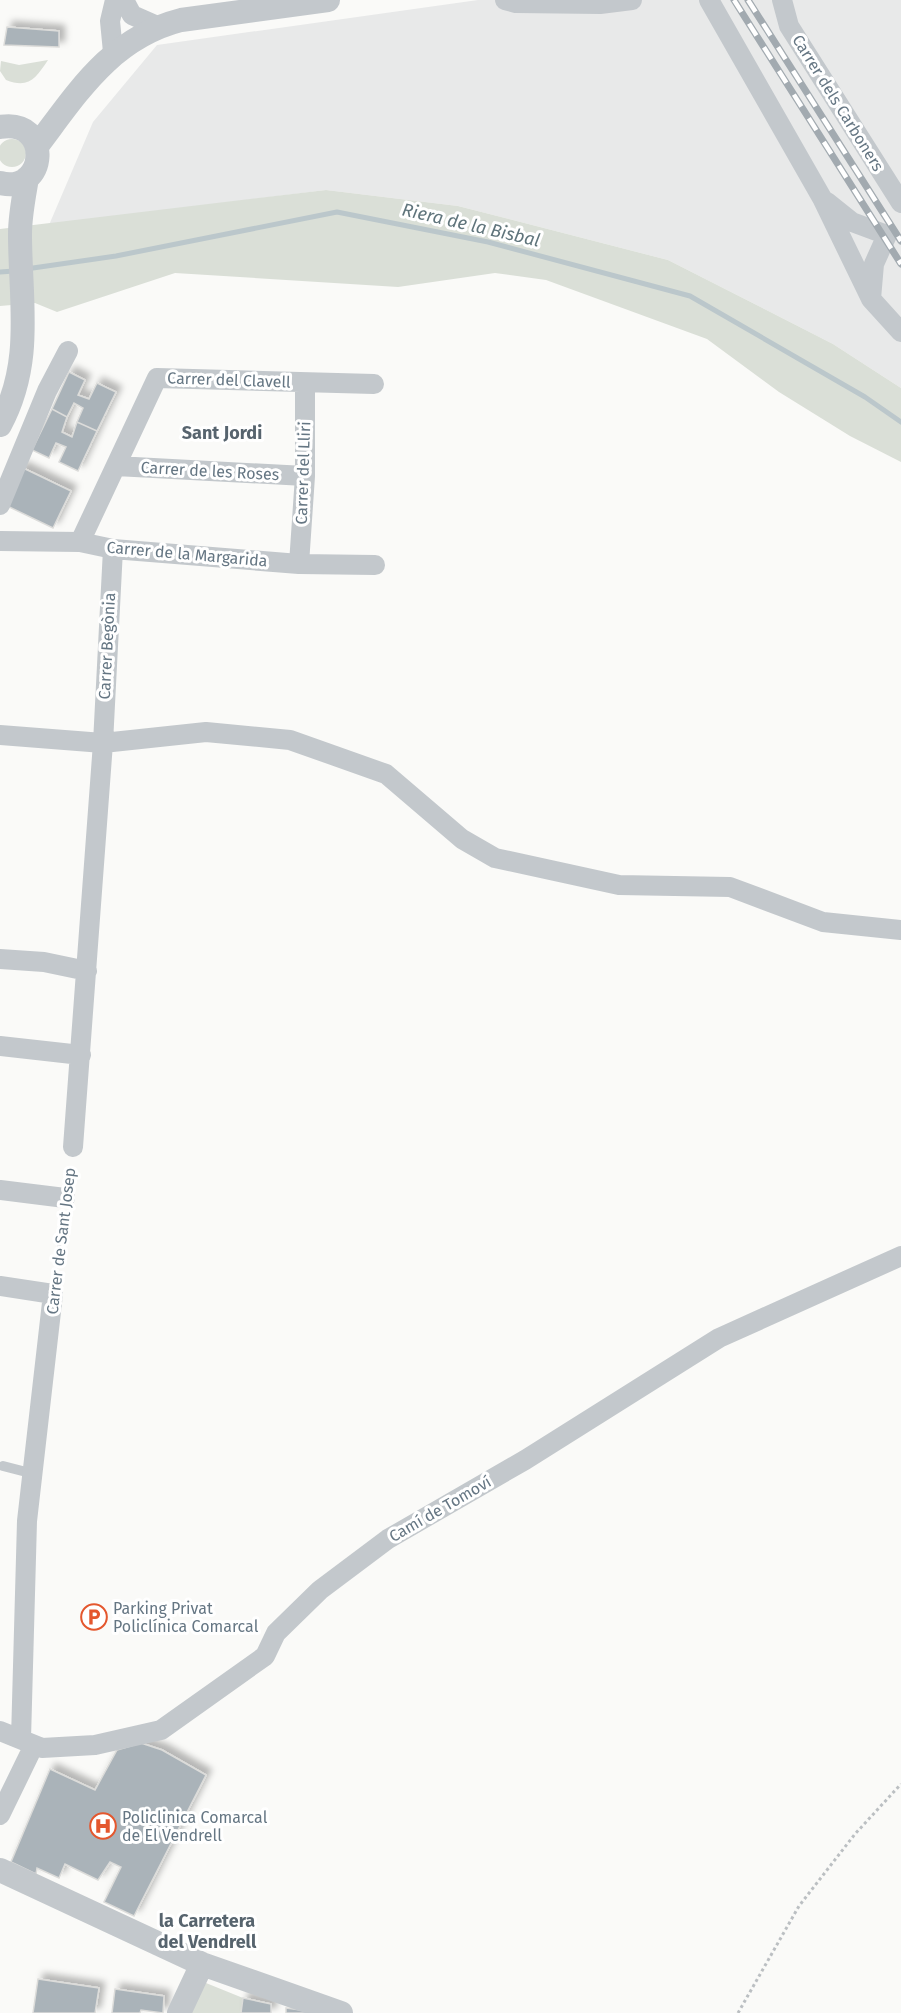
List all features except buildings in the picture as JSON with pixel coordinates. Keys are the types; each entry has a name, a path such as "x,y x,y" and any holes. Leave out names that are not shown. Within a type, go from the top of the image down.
{"street":[{"path":"113,52 110,21 115,0"},
{"path":"124,0 132,15 157,26"},
{"path":"37,146 113,52 157,26 181,20 328,0"},
{"path":"504,0 516,3 600,4 632,0"},
{"path":"709,0 822,198 872,299 901,332"},
{"name":"Carrer dels Carboners","path":"782,0 789,26 901,203"},
{"path":"6,124 72,100"},
{"path":"0,425 21,369 25,317 20,230 27,178 38,160 37,146 25,131 6,124"},
{"path":"20,230 0,184 13,184 27,178"},
{"path":"822,198 852,222 894,231 874,264 872,299"},
{"path":"0,505 47,391 68,351"},
{"name":"Carrer del Clavell","path":"80,542 157,378 374,384"},
{"name":"Carrer del Lliri","path":"299,564 305,476 304,383"},
{"name":"Carrer de les Roses","path":"116,466 305,476"},
{"name":"Carrer de la Margarida","path":"0,541 80,542 113,549 299,564 375,565"},
{"name":"Carrer Begònia","path":"103,743 113,549"},
{"path":"0,735 103,743 206,732 290,740 386,774 462,839 495,858 619,885 730,887 823,921 901,930"},
{"name":"Carrer de Sant Josep","path":"73,1147 103,743"},
{"path":"0,959 44,962 87,971"},
{"path":"0,1046 81,1054"},
{"path":"0,1190 65,1198"},
{"name":"Camí de Tomoví","path":"0,1731 42,1748 96,1745 161,1730 265,1656 276,1633 320,1590 388,1539 525,1460 719,1338 901,1256"},
{"path":"0,1286 53,1294"},
{"name":"Carrer de Sant Josep","path":"0,1815 28,1742 27,1521 35,1474 53,1294"},
{"path":"0,1870 202,1964 341,2013"},
{"path":"178,2013 202,1964"}],"lane":[{"path":"3,1466 35,1474"}],"path":[{"name":"Carrer de Sant Josep","path":"53,1294 73,1147"},
{"path":"738,2013 799,1906 855,1834 901,1784"}],"shaded area":[{"path":"478,0 901,0 901,388 833,344 668,260 458,206 326,190 49,225 93,122 157,45"},
{"path":"48,60 36,77 26,82 6,80 0,71 1,61 19,65"},
{"path":"12,139 22,143 26,153 22,163 12,167 2,163 -2,153 2,143"},
{"path":"326,190 458,206 668,260 833,344 901,388 901,462 850,436 779,392 707,339 546,280 495,273 398,287 175,273 57,312 35,303 0,306 0,229"},
{"path":"206,1983 243,1998 241,2013 190,2013"}],"waterway":[{"name":"Riera de la Bisbal","path":"26,269 116,256 337,212 488,242 690,296 865,397 901,422"},
{"name":"Riera de la Bisbal","path":"0,272 14,271"}],"railway":[{"path":"734,0 901,264"},
{"path":"748,0 901,241"}],"place":[{"name":"Parking Privat Policlínica Comarcal","path":"94,1617"},
{"name":"Policlinica Comarcal de El Vendrell","path":"103,1826"}],"district":[{"name":"Sant Jordi","path":"222,433"},
{"name":"la Carretera del Vendrell","path":"207,1931"}]}
